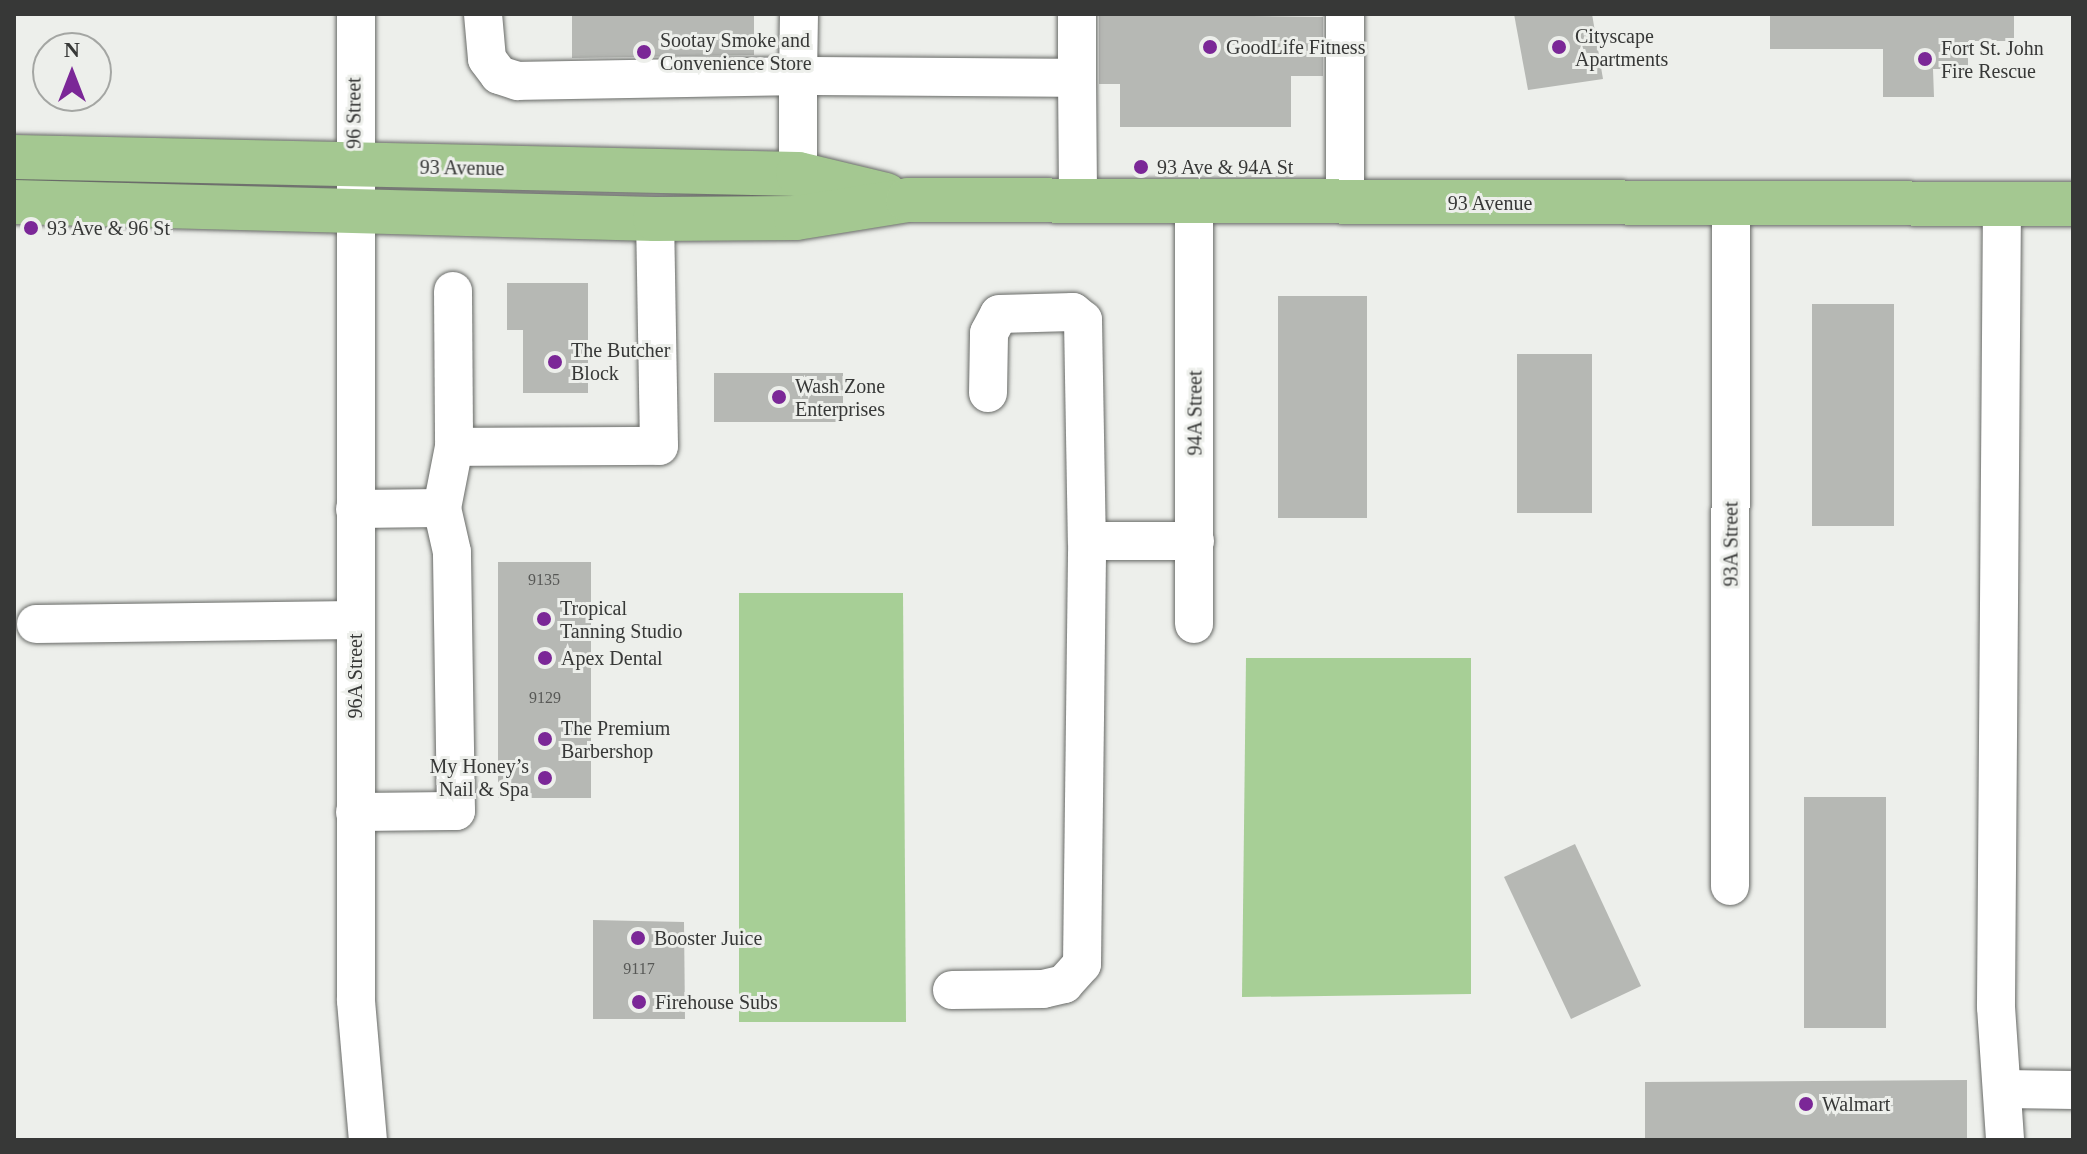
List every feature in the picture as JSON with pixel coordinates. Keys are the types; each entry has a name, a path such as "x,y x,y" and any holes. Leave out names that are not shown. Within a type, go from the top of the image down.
{"main road":[{"name":"93 Avenue","path":"14,157 798,174 908,200"},
{"name":"93 Avenue","path":"14,202 655,219 796,218 908,200 2073,204"}],"street":[{"name":"96 Street","path":"356,14 356,212"},
{"path":"483,14 487,59 499,75 518,81 798,76 1077,78"},
{"path":"798,174 799,14"},
{"path":"1077,14 1078,201"},
{"path":"1345,14 1345,203"},
{"name":"94A Street","path":"1194,202 1194,624"},
{"name":"93A Street","path":"1730,886 1731,203"},
{"path":"2002,204 1996,1007 2006,1089 2005,1140"},
{"name":"96A Street","path":"356,212 356,1001 368,1140"},
{"path":"454,447 659,446 655,219"},
{"path":"355,812 456,811 452,552 442,508 454,447 453,291"},
{"path":"952,990 1043,989 1064,984 1082,964 1087,541 1083,320 1073,312 999,314 989,333 988,393"},
{"path":"355,509 442,508"},
{"path":"1087,541 1195,541"},
{"path":"36,624 355,620"},
{"path":"2006,1089 2073,1090"}],"green space":[{"path":"739,593 903,593 906,1022 739,1022"},
{"path":"1246,658 1471,658 1471,994 1242,997"}],"building":[{"path":"572,14 754,14 754,55 572,58"},
{"name":"GoodLife Fitness","path":"1099,14 1323,17 1323,76 1291,76 1291,127 1120,127 1120,84 1099,84"},
{"name":"Cityscape Apartments","path":"1514,14 1592,14 1603,79 1528,90"},
{"name":"Fort St. John Fire Rescue","path":"1770,14 2014,14 2014,41 1968,41 1968,69 1933,69 1934,97 1883,97 1883,49 1770,49"},
{"name":"The Butcher Block","path":"507,283 588,283 588,393 523,393 523,330 507,330"},
{"path":"1278,296 1367,296 1367,518 1278,518"},
{"path":"1812,304 1894,304 1894,526 1812,526"},
{"path":"1517,354 1592,354 1592,513 1517,513"},
{"name":"Wash Zone Enterprises","path":"714,373 843,373 843,422 714,422"},
{"path":"498,562 591,562 591,798 498,798"},
{"path":"1804,797 1886,797 1886,1028 1804,1028"},
{"path":"1575,844 1641,986 1571,1019 1504,877"},
{"path":"593,920 684,922 685,1019 593,1019"},
{"name":"Walmart","path":"1967,1080 1967,1140 1645,1140 1645,1082"}],"place":[{"name":"GoodLife Fitness","path":"1210,47"},
{"name":"Cityscape Apartments","path":"1559,47"},
{"name":"Sootay Smoke and Convenience Store","path":"644,52"},
{"name":"Fort St. John Fire Rescue","path":"1925,59"},
{"name":"93 Ave & 94A St","path":"1141,167"},
{"name":"93 Ave & 96 St","path":"31,228"},
{"name":"The Butcher Block","path":"555,362"},
{"name":"Wash Zone Enterprises","path":"779,397"},
{"name":"Tropical Tanning Studio","path":"544,619"},
{"name":"Apex Dental","path":"545,658"},
{"name":"The Premium Barbershop","path":"545,739"},
{"name":"My Honey’s Nail & Spa","path":"545,778"},
{"name":"Booster Juice","path":"638,938"},
{"name":"Firehouse Subs","path":"639,1002"},
{"name":"Walmart","path":"1806,1104"}]}
